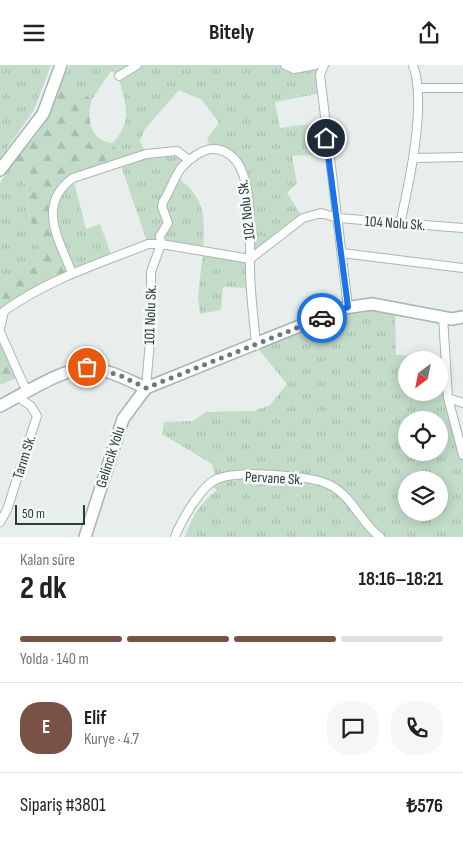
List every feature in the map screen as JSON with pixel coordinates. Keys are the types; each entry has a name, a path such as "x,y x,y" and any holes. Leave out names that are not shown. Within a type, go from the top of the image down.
{"main road":[{"path":"0,170 43,114 62,65"},
{"path":"0,406 62,374 87,367 119,375 146,388 348,307 372,304 443,317 463,317"},
{"name":"Gelincik Yolu","path":"85,537 123,419 146,388"}],"street":[{"path":"120,76 137,65"},
{"path":"285,65 294,69 316,65"},
{"path":"324,65 320,75 328,154 338,218 348,307"},
{"path":"400,224 414,158 418,88 413,65"},
{"path":"418,88 463,87"},
{"name":"102 Nolu Sk.","path":"161,243 160,236 168,223 162,207 163,202 181,168 189,160 211,149 219,150 227,153 240,167 246,185 251,240 250,259"},
{"path":"72,273 53,225 52,210 55,200 65,184 73,178 146,154 177,151 189,160"},
{"path":"414,158 463,157"},
{"name":"104 Nolu Sk.","path":"250,259 302,218 321,213 338,218 463,228"},
{"path":"23,394 0,330 4,311 27,295 72,273 148,244 161,243 250,259 256,345"},
{"name":"101 Nolu Sk.","path":"146,388 151,328 151,272 161,243"},
{"path":"342,253 463,268"},
{"path":"443,317 445,351"},
{"name":"Tarım Sk.","path":"0,522 7,510 37,416 23,394"},
{"path":"448,397 463,403"},
{"path":"448,397 463,455"},
{"name":"Pervane Sk.","path":"175,537 195,500 216,479 250,474 302,478 329,485 348,499 368,528 380,537"}],"green space":[{"path":"0,65 51,65 34,110 0,158"},
{"path":"70,65 285,65 294,69 324,65 322,93 275,102 280,128 325,122 328,154 292,156 297,183 287,193 303,218 250,258 252,288 223,287 221,310 200,314 198,297 203,251 148,244 113,143 120,134 126,118 119,76 111,71 92,99 61,82","holes":["179,90 202,100 219,123 207,138 211,149 234,159 246,186 250,258 203,250 204,227 202,209 194,193 177,176 189,160 183,154 146,154 140,141 145,129"]},
{"path":"61,82 92,99 90,121 92,127 99,138 113,143 121,162 73,178 52,210 72,273 4,311 0,328 0,282 41,263 28,209 25,183 12,164 48,117"},
{"path":"12,164 25,183 28,209 41,263 0,282 0,183"},
{"path":"73,178 86,229 100,224 113,259 72,273 53,225 55,200"},
{"path":"344,308 395,308 398,401 448,401 448,378 463,455 463,537 185,537 197,511 217,490 211,485 216,479 212,464 162,434 164,422 193,421 206,412 254,411 270,405 287,384 256,346"},
{"path":"0,332 20,376 1,385 0,383"}],"way so far":[{"path":"87,367 119,375 146,388 322,318"}],"route":[{"path":"322,318 348,307 338,218 326,138"}]}
